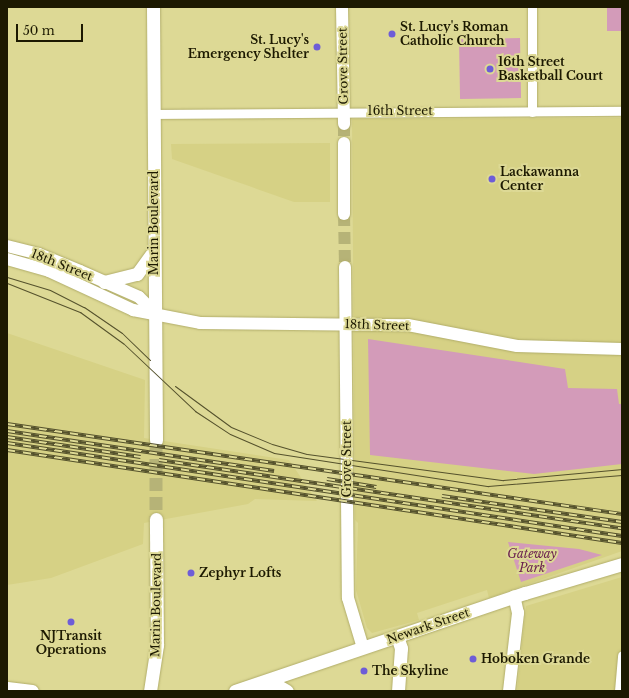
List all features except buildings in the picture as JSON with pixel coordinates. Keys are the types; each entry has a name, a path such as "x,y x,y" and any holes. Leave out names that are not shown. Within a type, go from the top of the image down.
{"main road":[{"name":"Marin Boulevard","path":"153,7 156,440"},
{"path":"104,282 137,274 154,251"},
{"name":"Marin Boulevard","path":"150,691 157,645 156,519"},
{"name":"Newark Street","path":"235,691 514,596 622,564"},
{"path":"397,636 401,648 398,691"},
{"path":"256,684 278,686 287,691"},
{"path":"7,688 32,691"}],"street":[{"name":"Grove Street","path":"342,7 344,124"},
{"path":"532,7 532,112"},
{"name":"16th Street","path":"154,114 622,111"},
{"path":"344,143 344,214"},
{"name":"18th Street","path":"7,246 51,258 138,297 155,313"},
{"name":"18th Street","path":"7,260 49,271 133,310 210,324 408,325 517,346 622,349"},
{"name":"Grove Street","path":"345,267 348,598 363,648"},
{"path":"509,691 518,613 514,596"},
{"path":"618,691 622,655"}],"shaded area":[{"path":"622,118 622,551 489,598 487,590 417,613 419,620 372,633 367,628 356,590 358,523 355,520 352,119"},
{"path":"330,143 330,202 294,202 172,159 171,144"},
{"path":"7,333 145,380 144,438 289,460 317,501 255,499 248,504 144,523 143,544 51,578 7,585"},
{"path":"622,577 622,691 517,691 526,606"}],"green space":[{"path":"607,7 622,7 622,31 607,31"},
{"name":"16th Street Basketball Court","path":"520,38 521,98 460,99 459,39"},
{"path":"368,339 565,369 568,388 617,389 619,404 622,404 622,464 534,474 370,455"},
{"name":"Gateway Park","path":"508,542 579,549 602,555 521,582"}],"tunnel":[{"path":"344,124 344,143"},
{"path":"344,214 345,267"},
{"path":"156,440 156,519"}],"tram line":[{"path":"7,277 50,290 84,307 122,333 150,360"},
{"path":"7,283 80,312 124,344 195,411 230,434 274,453 488,486 622,475"},
{"path":"175,386 231,427 272,444 307,454 503,480 622,469"}],"railway":[{"path":"7,424 622,514"},
{"path":"7,431 274,471"},
{"path":"7,437 141,457"},
{"path":"7,443 622,536"},
{"path":"7,450 622,543"},
{"path":"159,460 622,528"},
{"path":"327,479 376,487"},
{"path":"442,496 622,522"}],"place":[{"name":"St. Lucy's Roman Catholic Church","path":"392,34"},
{"name":"St. Lucy's Emergency Shelter","path":"317,47"},
{"name":"16th Street Basketball Court","path":"490,69"},
{"name":"Lackawanna Center","path":"492,179"},
{"name":"Zephyr Lofts","path":"191,573"},
{"name":"NJTransit Operations","path":"71,622"},
{"name":"Hoboken Grande","path":"473,659"},
{"name":"The Skyline","path":"364,671"}]}
